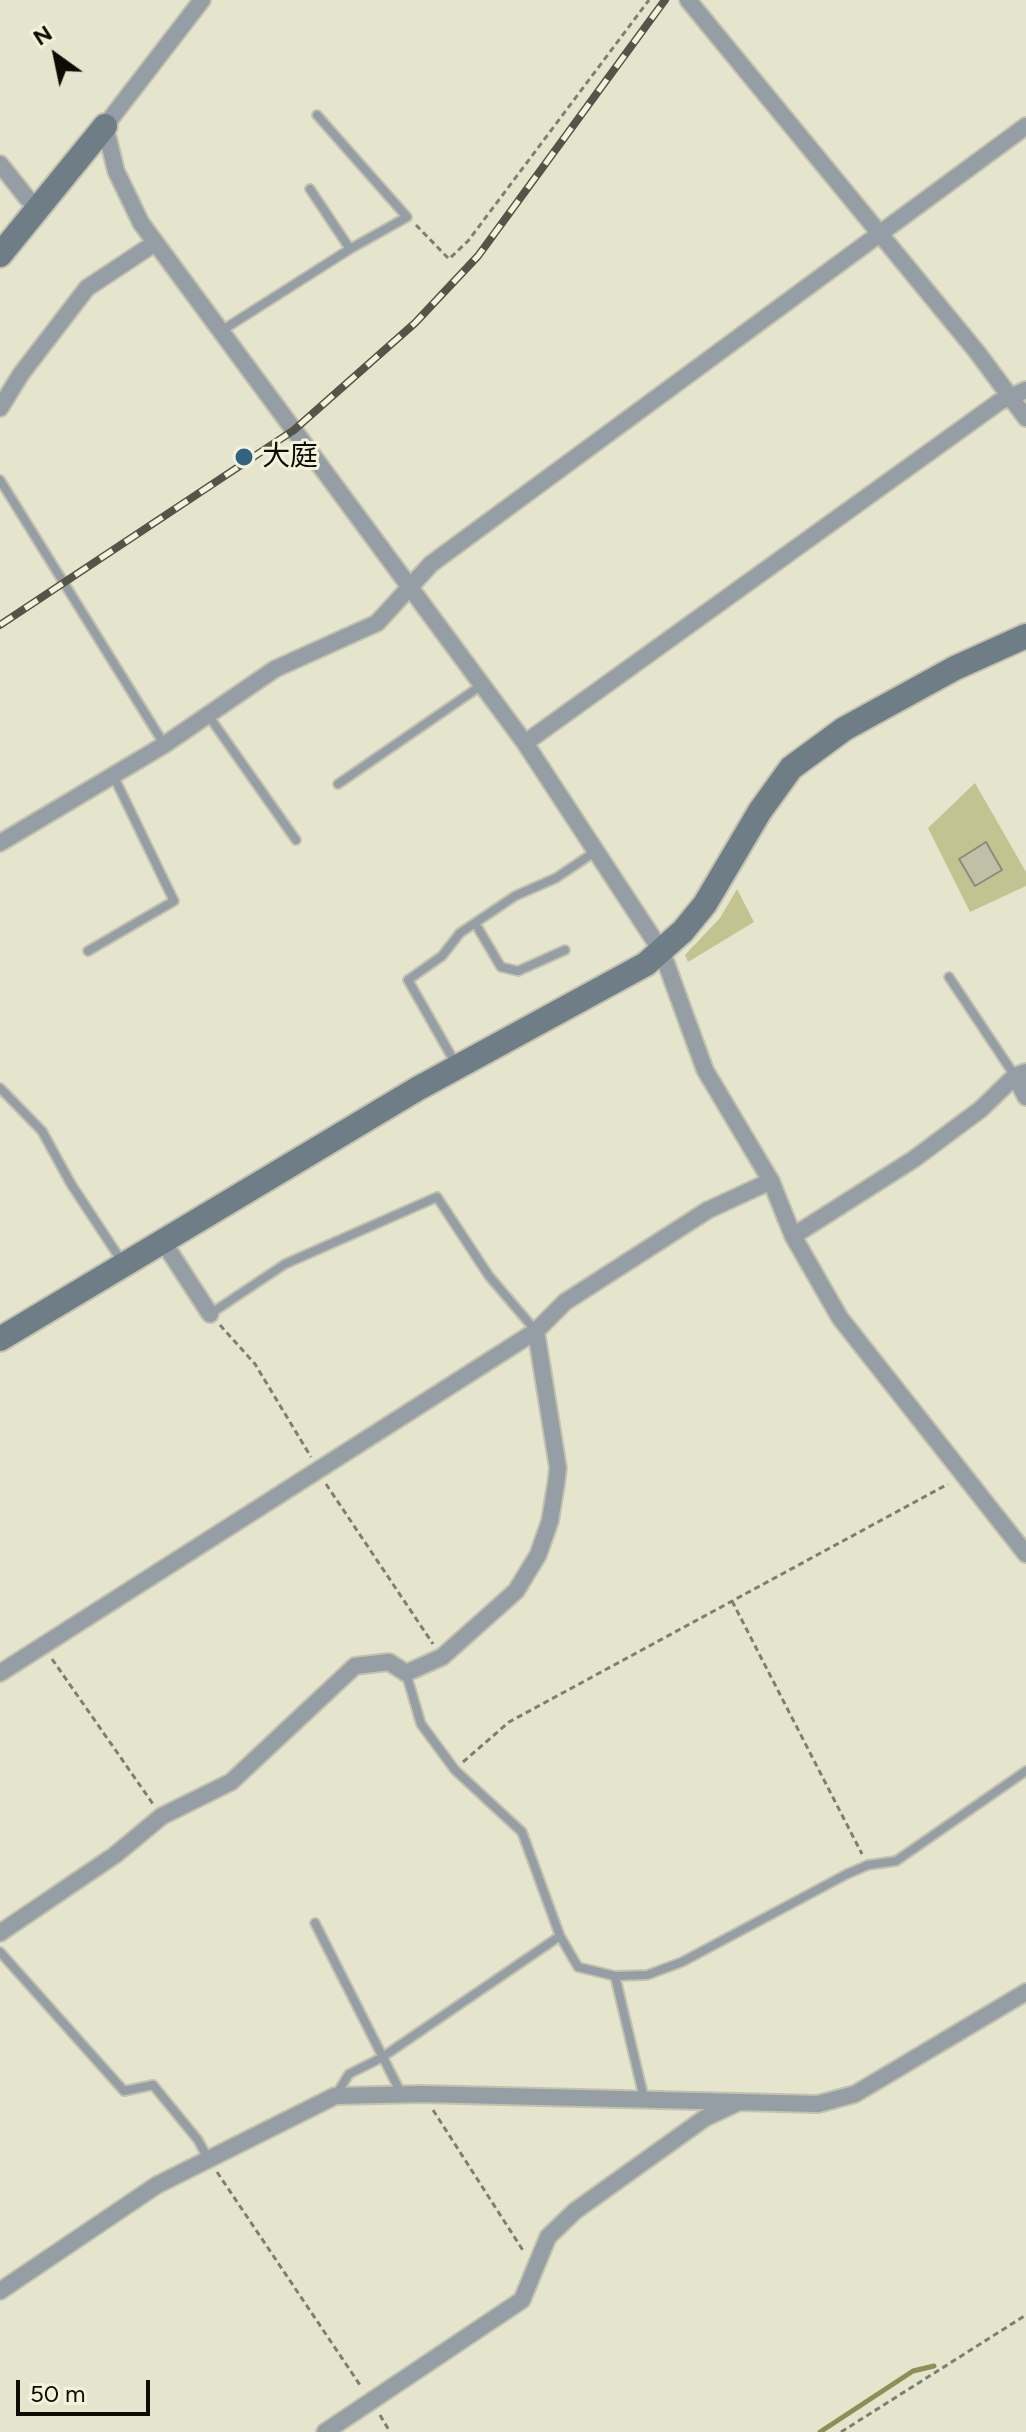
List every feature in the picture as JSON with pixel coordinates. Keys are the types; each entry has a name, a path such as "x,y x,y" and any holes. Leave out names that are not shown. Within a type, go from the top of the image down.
{"street":[{"path":"0,255 202,0"},
{"path":"688,0 879,235 1019,393 1026,418"},
{"path":"105,126 116,171 155,243 525,743 662,952 705,1070 771,1181 793,1236 864,1352 1026,1554"},
{"path":"0,843 164,745 275,669 377,623 431,564 1026,126"},
{"path":"0,164 27,198 39,207"},
{"path":"0,408 21,374 87,288 155,243"},
{"path":"525,743 1019,393"},
{"path":"0,1339 457,1067 662,952 705,904 760,811 791,768 844,729 955,668 1026,636"},
{"path":"793,1236 914,1159 981,1109 1020,1074 1026,1097"},
{"path":"0,1673 536,1331 565,1302 708,1210 771,1181"},
{"path":"162,1240 210,1314"},
{"path":"0,1933 115,1855 162,1816 231,1782 355,1666 389,1662 406,1673 442,1657 516,1591 538,1555 550,1521 558,1468 536,1331"},
{"path":"0,2291 157,2185 207,2157 335,2096 422,2094 818,2104 855,2094 1026,1992"},
{"path":"325,2432 522,2300 548,2237 575,2211 705,2118 736,2103"}],"lane":[{"path":"220,332 350,249 407,217 317,115"},
{"path":"310,189 350,249"},
{"path":"0,480 164,745"},
{"path":"338,784 482,685"},
{"path":"208,714 296,840"},
{"path":"88,951 174,901 113,775"},
{"path":"457,1067 408,980 442,956 460,933 515,896 556,878 596,851"},
{"path":"475,923 501,967 518,971 565,950"},
{"path":"949,977 1020,1074"},
{"path":"0,1088 42,1131 71,1184 124,1264"},
{"path":"210,1314 285,1264 437,1197 489,1276 536,1331"},
{"path":"406,1673 421,1724 455,1770 522,1832 560,1936 578,1967 615,1976 647,1975 682,1962 868,1865 896,1861 1026,1771"},
{"path":"315,1923 402,2094"},
{"path":"335,2096 349,2074 381,2058 560,1936"},
{"path":"0,1952 124,2091 153,2085 198,2140 207,2157"},
{"path":"615,1976 644,2098"}],"path":[{"path":"407,217 449,259 468,241 649,0"},
{"path":"210,1314 255,1364 318,1472 442,1657"},
{"path":"455,1770 509,1722 964,1475"},
{"path":"732,1601 868,1865"},
{"path":"43,1646 162,1816"},
{"path":"422,2094 536,2270"},
{"path":"207,2157 390,2432"},
{"path":"841,2432 1026,2315"}],"green space":[{"path":"975,783 1026,872 1026,886 970,912 928,828"},
{"path":"737,889 754,922 688,962 685,955 720,918"}],"building":[{"path":"986,842 1002,870 975,886 959,859"}],"waterway":[{"path":"820,2432 913,2371 934,2366"}],"railway":[{"path":"0,625 294,430 415,323 478,256 665,0"}],"place":[{"name":"大庭","path":"244,457"}]}
